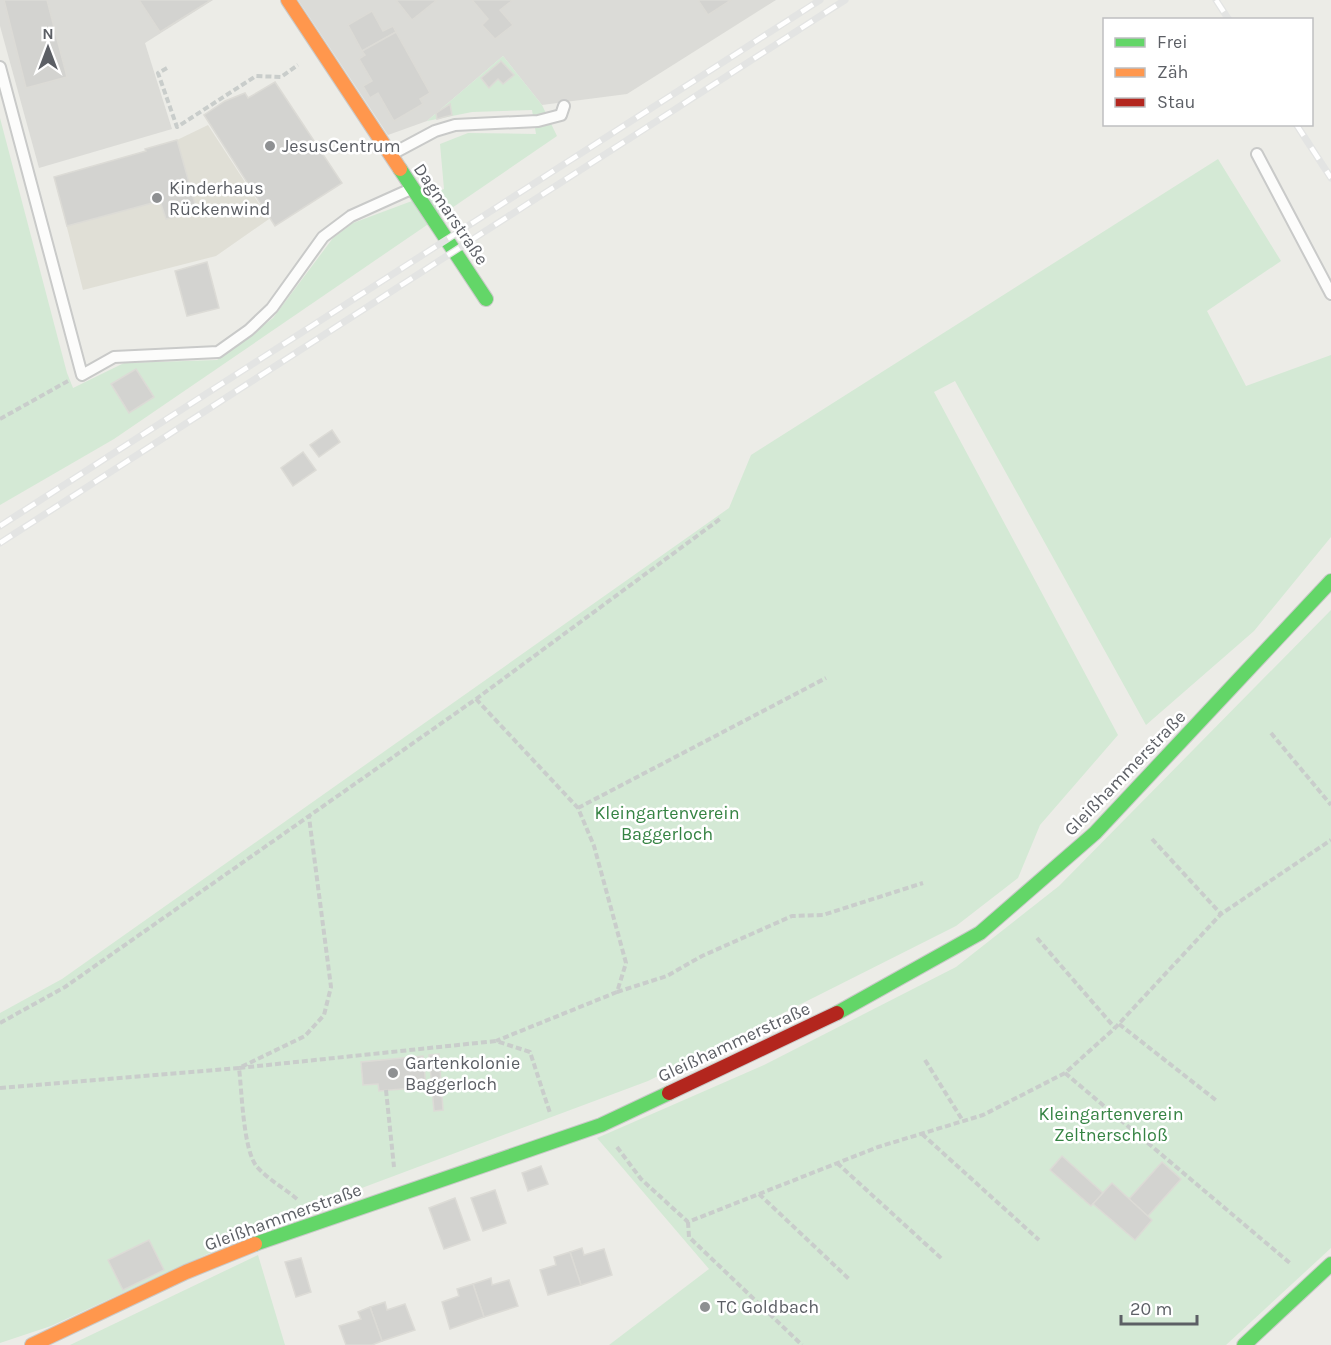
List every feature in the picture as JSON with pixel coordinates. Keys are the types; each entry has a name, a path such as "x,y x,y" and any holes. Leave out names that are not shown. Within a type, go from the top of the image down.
{"street":[{"name":"Dagmarstraße","path":"288,0 486,299"},
{"name":"Gleißhammerstraße","path":"32,1345 186,1272 265,1240 601,1125 818,1024 980,933 1095,833 1331,581"},
{"path":"1244,1345 1331,1264"}],"lane":[{"path":"0,67 82,375 114,357 218,352 249,330 272,308 323,237 351,216 413,188"},
{"path":"389,155 445,128 538,121 561,115 564,106"},
{"path":"1257,154 1331,294"}],"path":[{"path":"167,68 158,73 177,127 256,76 280,77 300,64"},
{"path":"0,419 82,375"},
{"path":"0,1023 65,987 476,699 720,519"},
{"path":"578,808 826,678"},
{"path":"476,699 578,808 594,846 626,963 616,992"},
{"path":"1271,733 1331,805"},
{"path":"239,1068 305,1036 324,1015 332,987 309,816"},
{"path":"1152,839 1221,914"},
{"path":"688,1222 878,1147 983,1115 1065,1072 1119,1024 1221,914 1331,840"},
{"path":"0,1088 239,1068 496,1041 616,992 667,976 702,956 792,916 823,915 923,883"},
{"path":"1037,938 1115,1028"},
{"path":"1119,1024 1217,1101"},
{"path":"496,1041 530,1052 558,1140"},
{"path":"925,1060 963,1121"},
{"path":"239,1068 248,1150 255,1165 270,1180 296,1198 309,1226"},
{"path":"1065,1072 1311,1282"},
{"path":"386,1090 394,1169"},
{"path":"601,1125 641,1179 688,1222 689,1237 802,1345"},
{"path":"921,1134 1039,1240"},
{"path":"837,1163 942,1258"},
{"path":"759,1194 850,1280"}],"shaded area":[{"path":"0,0 213,0 145,43 172,129 39,168 0,26"},
{"path":"298,0 776,0 627,94 542,105 503,56 427,121 388,135"},
{"name":"Kinderhaus Rückenwind","path":"208,125 269,219 216,256 83,290 54,177 146,151 145,149 177,140"}],"green space":[{"path":"503,56 542,105 557,136 114,439 0,505 0,118 67,373 73,388 124,363 217,360 273,318 333,238 353,223 444,189 440,144 468,133 536,134 532,110 472,112 427,121"},
{"name":"Kleingartenverein Baggerloch","path":"1218,159 1281,261 1207,311 1246,386 1331,355 1331,537 1254,631 1146,725 955,381 934,392 1118,735 1040,825 1018,878 956,926 648,1081 303,1210 51,1326 0,1343 0,1013 62,979 729,508 751,455"},
{"name":"Kleingartenverein Zeltnerschloß","path":"1331,610 1331,1248 1226,1345 609,1345 709,1269 597,1138 764,1065 956,967 1059,886"},
{"path":"258,1255 285,1345 70,1345"}],"building":[{"path":"4,0 47,0 67,77 26,88"},
{"path":"139,0 211,0 160,32"},
{"path":"396,0 437,0 412,20"},
{"path":"472,0 513,0 500,10 513,25 495,39 482,25 488,19"},
{"path":"698,0 731,0 708,15"},
{"path":"372,11 383,31 393,26 396,32 362,51 348,25"},
{"path":"396,32 430,93 420,99 423,104 394,121 378,93 370,98 363,86 372,81 359,59 365,55 362,51"},
{"path":"501,61 514,75 503,84 498,79 489,88 481,78"},
{"name":"JesusCentrum","path":"275,82 342,183 275,226 204,115 225,101 245,93 248,98"},
{"path":"450,104 452,115 437,119 436,113"},
{"path":"177,140 197,211 166,219 160,201 67,226 54,177"},
{"path":"207,262 219,308 187,316 175,271"},
{"path":"136,369 154,397 129,413 111,384"},
{"path":"332,430 340,442 319,457 310,445"},
{"path":"303,452 316,470 293,486 281,468"},
{"path":"439,1054 443,1110 434,1111 429,1055"},
{"name":"Gartenkolonie Baggerloch","path":"423,1056 426,1087 379,1091 378,1084 363,1085 361,1062"},
{"path":"1062,1156 1103,1193 1091,1206 1050,1170"},
{"path":"1162,1162 1181,1179 1148,1216 1129,1199"},
{"path":"541,1166 548,1184 528,1191 522,1173"},
{"path":"1112,1183 1152,1220 1135,1240 1093,1204"},
{"path":"495,1190 506,1223 483,1231 471,1198"},
{"path":"455,1198 470,1240 444,1249 429,1208"},
{"path":"149,1240 164,1270 123,1290 108,1260"},
{"path":"582,1248 584,1255 604,1249 612,1275 581,1285 570,1252"},
{"path":"570,1252 581,1285 548,1295 540,1270 556,1265 554,1257"},
{"path":"301,1258 311,1292 296,1297 285,1262"},
{"path":"491,1278 492,1285 509,1280 518,1306 484,1317 473,1284"},
{"path":"473,1284 484,1317 450,1329 442,1302 459,1296 457,1289"},
{"path":"385,1302 387,1310 405,1304 415,1330 382,1341 370,1307"},
{"path":"370,1307 382,1341 372,1345 346,1345 339,1326 361,1319 358,1312"}],"railway":[{"path":"0,526 820,0"},
{"path":"0,543 845,0"},
{"path":"1216,0 1228,18"},
{"path":"1297,126 1331,178"}],"traffic: fast":[{"path":"400,169 486,299"},
{"path":"837,1013 980,933 1095,833 1331,581"},
{"path":"255,1244 601,1125 669,1093"},
{"path":"1244,1345 1331,1264"}],"traffic: slow":[{"path":"288,0 400,169"},
{"path":"32,1345 186,1272 255,1244"}],"traffic: jam":[{"path":"669,1093 837,1013"}],"place":[{"name":"JesusCentrum","path":"270,146"},
{"name":"Kinderhaus Rückenwind","path":"157,198"},
{"name":"Gartenkolonie Baggerloch","path":"393,1073"},
{"name":"TC Goldbach","path":"705,1307"}]}
